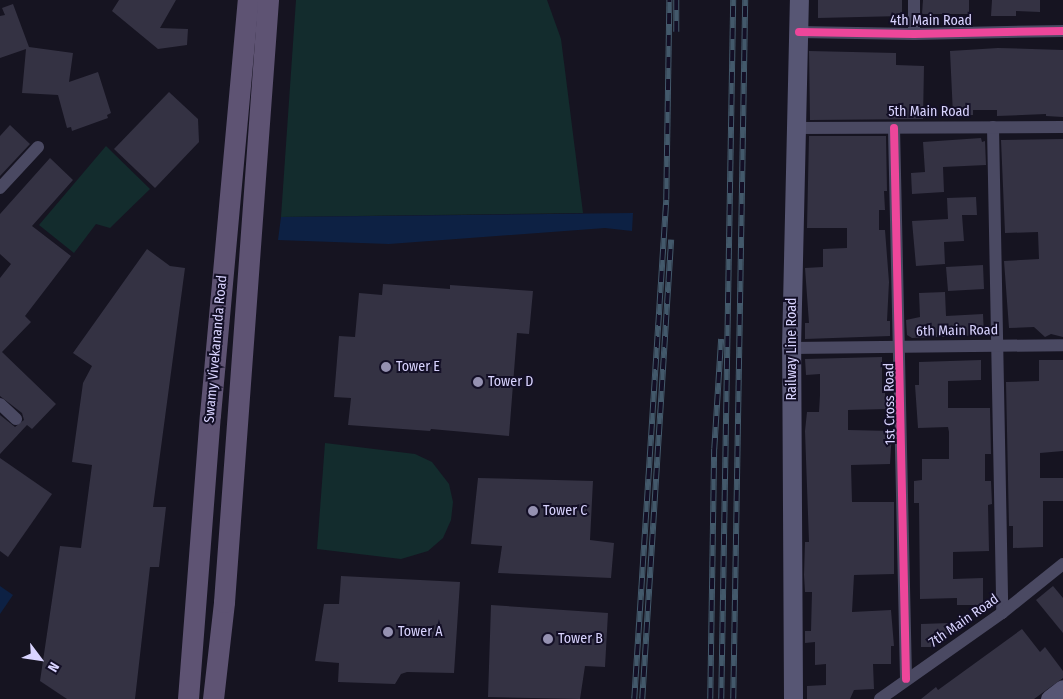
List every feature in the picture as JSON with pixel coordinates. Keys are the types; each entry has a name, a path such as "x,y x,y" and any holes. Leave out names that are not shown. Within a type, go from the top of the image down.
{"main road":[{"name":"Swamy Vivekananda Road","path":"188,699 210,415 248,0"},
{"name":"Swamy Vivekananda Road","path":"213,699 224,602 268,0"},
{"name":"Railway Line Road","path":"793,699 791,348 799,0"}],"street":[{"path":"914,0 914,34"},
{"name":"4th Main Road","path":"799,32 914,34 1063,31"},
{"path":"993,127 999,346 1002,613"},
{"name":"5th Main Road","path":"796,128 1063,127"},
{"name":"1st Cross Road","path":"894,128 901,347 906,679"},
{"path":"0,188 38,148"},
{"name":"6th Main Road","path":"791,348 1063,345"},
{"path":"0,404 16,419"},
{"name":"7th Main Road","path":"880,699 1002,613 1063,564"}],"green space":[{"path":"296,0 547,0 561,39 583,213 281,217"},
{"path":"106,146 150,189 110,228 96,224 74,253 39,225"},
{"path":"325,443 415,454 432,462 449,484 453,502 451,520 443,538 428,551 401,559 317,549"}],"water":[{"path":"633,213 632,231 605,228 389,244 278,240 281,217"},
{"path":"0,586 13,595 0,614"}],"building":[{"path":"119,0 176,0 160,28 188,29 187,45 158,49 112,11"},
{"path":"818,0 902,0 902,16 818,18"},
{"path":"923,0 969,0 969,14 922,14"},
{"path":"992,0 1040,0 1040,12 1016,11 1016,16 991,16"},
{"path":"13,4 29,47 73,53 69,82 98,72 111,113 107,115 108,118 72,131 71,127 67,128 58,95 22,93 26,49 0,58 0,16 5,15 2,8"},
{"path":"998,48 1063,50 1063,117 1046,116 1046,114 997,116 997,110 973,110 973,115 953,115 950,51"},
{"path":"809,51 896,53 896,65 924,66 923,119 810,120"},
{"path":"169,92 198,119 199,142 155,188 114,149"},
{"path":"10,125 30,144 0,176 0,136"},
{"path":"809,136 886,136 887,191 884,191 885,210 879,210 879,230 885,230 889,282 887,321 890,321 890,336 805,339 805,323 809,323 805,268 823,267 823,249 847,248 847,228 807,228"},
{"path":"981,138 982,142 985,141 986,165 943,167 944,192 912,194 911,173 925,172 923,142"},
{"path":"1063,139 1063,337 1051,334 1045,337 1034,327 1009,328 1004,261 1039,259 1038,232 1005,233 1001,140"},
{"path":"50,158 73,180 32,226 71,256 25,316 31,322 2,352 56,404 32,429 27,425 0,454 0,415 15,427 24,420 22,413 0,396 0,278 11,264 0,254 0,214"},
{"path":"976,197 977,215 962,215 964,241 944,242 945,264 916,266 912,221 948,219 947,198"},
{"path":"147,249 170,266 185,268 153,507 166,507 159,567 150,567 135,699 67,699 40,681 60,546 81,548 92,465 72,462 83,383 92,366 73,353"},
{"path":"983,265 984,289 948,291 946,267"},
{"path":"383,284 450,289 450,285 533,291 529,334 517,333 509,436 431,429 430,431 348,425 351,398 334,397 339,336 355,337 359,293 382,295"},
{"path":"945,292 946,316 983,314 984,335 912,338 907,335 906,320 920,317 919,293"},
{"path":"882,357 882,393 885,393 886,409 848,410 848,430 892,431 890,464 851,465 852,502 894,502 894,574 854,575 852,612 891,610 894,646 891,646 891,664 873,664 874,689 854,690 850,699 807,699 807,686 826,685 826,664 815,665 815,642 805,643 805,631 811,631 812,592 805,592 804,575 805,542 809,542 805,431 807,412 819,412 820,374 806,375 805,359"},
{"path":"981,360 981,380 948,381 948,408 990,408 991,454 985,454 985,481 991,481 992,504 988,505 989,551 953,552 953,579 983,578 983,605 957,605 957,598 920,599 919,503 914,503 914,481 922,480 922,459 949,459 949,432 948,427 918,428 915,385 919,385 919,362"},
{"path":"1039,360 1063,360 1063,451 1040,453 1040,478 1063,478 1063,501 1043,501 1043,547 1013,548 1013,526 1009,526 1006,382 1039,381"},
{"path":"0,458 52,494 8,557 0,551"},
{"name":"Tower C","path":"478,478 593,481 590,540 614,543 611,578 498,573 502,546 471,544"},
{"name":"Tower A","path":"341,576 460,582 454,673 407,672 401,674 395,684 338,682 339,663 315,661 324,604 339,604"},
{"path":"1053,586 1063,598 1063,633 1036,600"},
{"name":"Tower B","path":"491,605 608,613 605,667 585,666 580,699 488,697"},
{"path":"950,623 950,634 936,636 931,647 921,647 921,624"},
{"path":"1022,629 1040,652 1045,647 1063,671 1063,678 1034,699 921,699 936,687 938,690"}],"railway":[{"path":"634,699 666,200 669,0"},
{"path":"676,0 676,32"},
{"path":"721,699 733,0"},
{"path":"733,699 745,0"},
{"path":"642,699 671,240"},
{"path":"710,699 714,449 721,339"}],"cycle path":[{"path":"799,32 914,34 1063,31"},
{"path":"894,128 906,679"}],"place":[{"name":"Tower E","path":"386,367"},
{"name":"Tower D","path":"478,382"},
{"name":"Tower C","path":"533,511"},
{"name":"Tower A","path":"388,632"},
{"name":"Tower B","path":"548,639"}]}
